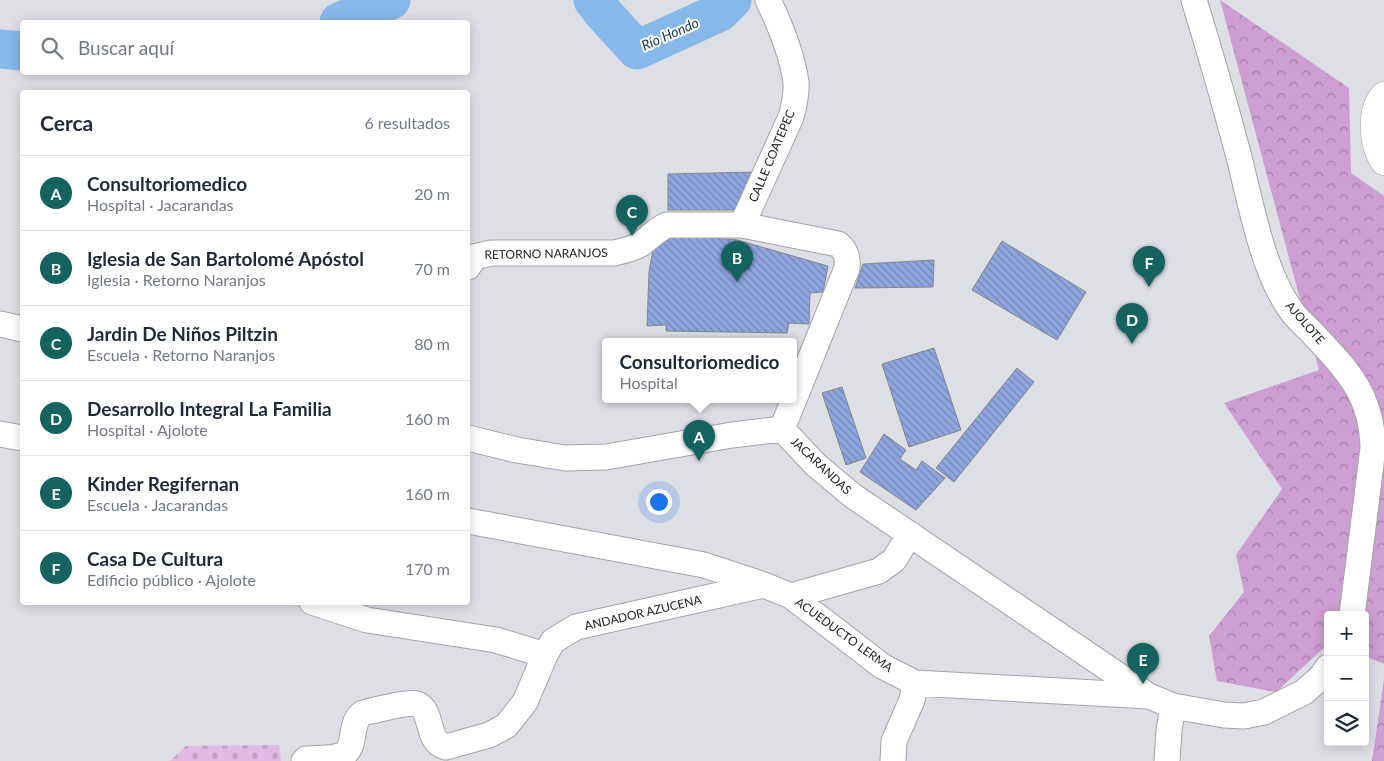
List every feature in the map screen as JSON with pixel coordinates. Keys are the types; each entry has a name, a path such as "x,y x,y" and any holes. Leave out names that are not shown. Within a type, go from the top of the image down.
{"main road":[{"path":"1384,96 1375,111 1374,128 1380,155 1384,161"}],"street":[{"name":"CALLE COATEPEC","path":"742,225 791,117 795,98 796,83 788,50 768,0"},
{"name":"AJOLOTE","path":"1194,0 1226,107 1267,264 1279,290 1293,313 1348,373 1362,396 1372,427 1373,448 1353,611"},
{"name":"RETORNO NARANJOS","path":"470,264 474,257 490,253 614,253 629,250 640,244 656,230 667,225 742,225 838,244 845,250 848,259 847,268 797,392"},
{"path":"0,324 20,329"},
{"name":"RETORNO NARANJOS","path":"782,429 792,403"},
{"name":"JACARANDAS","path":"470,438 517,450 565,458 606,456 782,429 816,465 853,496 1149,696"},
{"path":"0,434 20,438"},
{"name":"ACUEDUCTO LERMA","path":"470,521 704,565 764,585 791,596 882,666 915,683 1149,696 1173,706 1224,715 1244,716 1264,712 1304,692 1324,672"},
{"path":"791,596 879,571 894,560 910,534"},
{"name":"ANDADOR AZUCENA","path":"304,761 306,759 339,756 345,753 351,744 355,721 362,713 408,704 417,704 424,710 435,741 440,746 446,747 490,735 506,726 525,702 545,654 553,641 576,627 764,585"},
{"path":"321,605 367,620 496,640 545,654"},
{"path":"893,761 894,740 912,700 915,683"},
{"path":"1168,761 1169,730 1173,706"}],"green space":[{"path":"1220,0 1349,88 1351,173 1384,196 1384,664 1369,658 1369,611 1324,611 1324,648 1276,692 1217,681 1209,636 1244,592 1236,555 1282,489 1224,403 1319,370"},
{"path":"1384,679 1384,761 1372,761"},
{"path":"279,745 281,761 170,761 186,746"}],"building":[{"path":"759,172 745,210 668,210 668,174"},
{"path":"677,235 737,240 828,266 823,292 810,293 809,324 789,323 787,333 666,331 666,325 647,326 649,272 654,244"},
{"path":"1002,241 1086,292 1057,340 972,290"},
{"path":"934,260 933,287 855,288 863,264"},
{"path":"934,348 961,430 909,447 882,364"},
{"path":"1017,368 1034,382 954,482 936,468"},
{"path":"842,387 866,458 846,465 822,393"},
{"path":"884,434 906,450 900,459 916,470 922,461 945,478 916,510 860,472"}],"waterway":[{"name":"Río Hondo","path":"344,20 391,0"},
{"name":"Río Hondo","path":"593,0 637,50 720,12 732,0"},
{"name":"Río Hondo","path":"0,49 20,51"}],"place":[{"name":"Jardin De Niños Piltzin","path":"632,236"},
{"name":"Iglesia de San Bartolomé Apóstol","path":"737,282"},
{"name":"Casa De Cultura","path":"1149,287"},
{"name":"Desarrollo Integral La Familia","path":"1132,344"},
{"name":"Consultoriomedico","path":"699,461"},
{"name":"Kinder Regifernan","path":"1143,684"}]}
